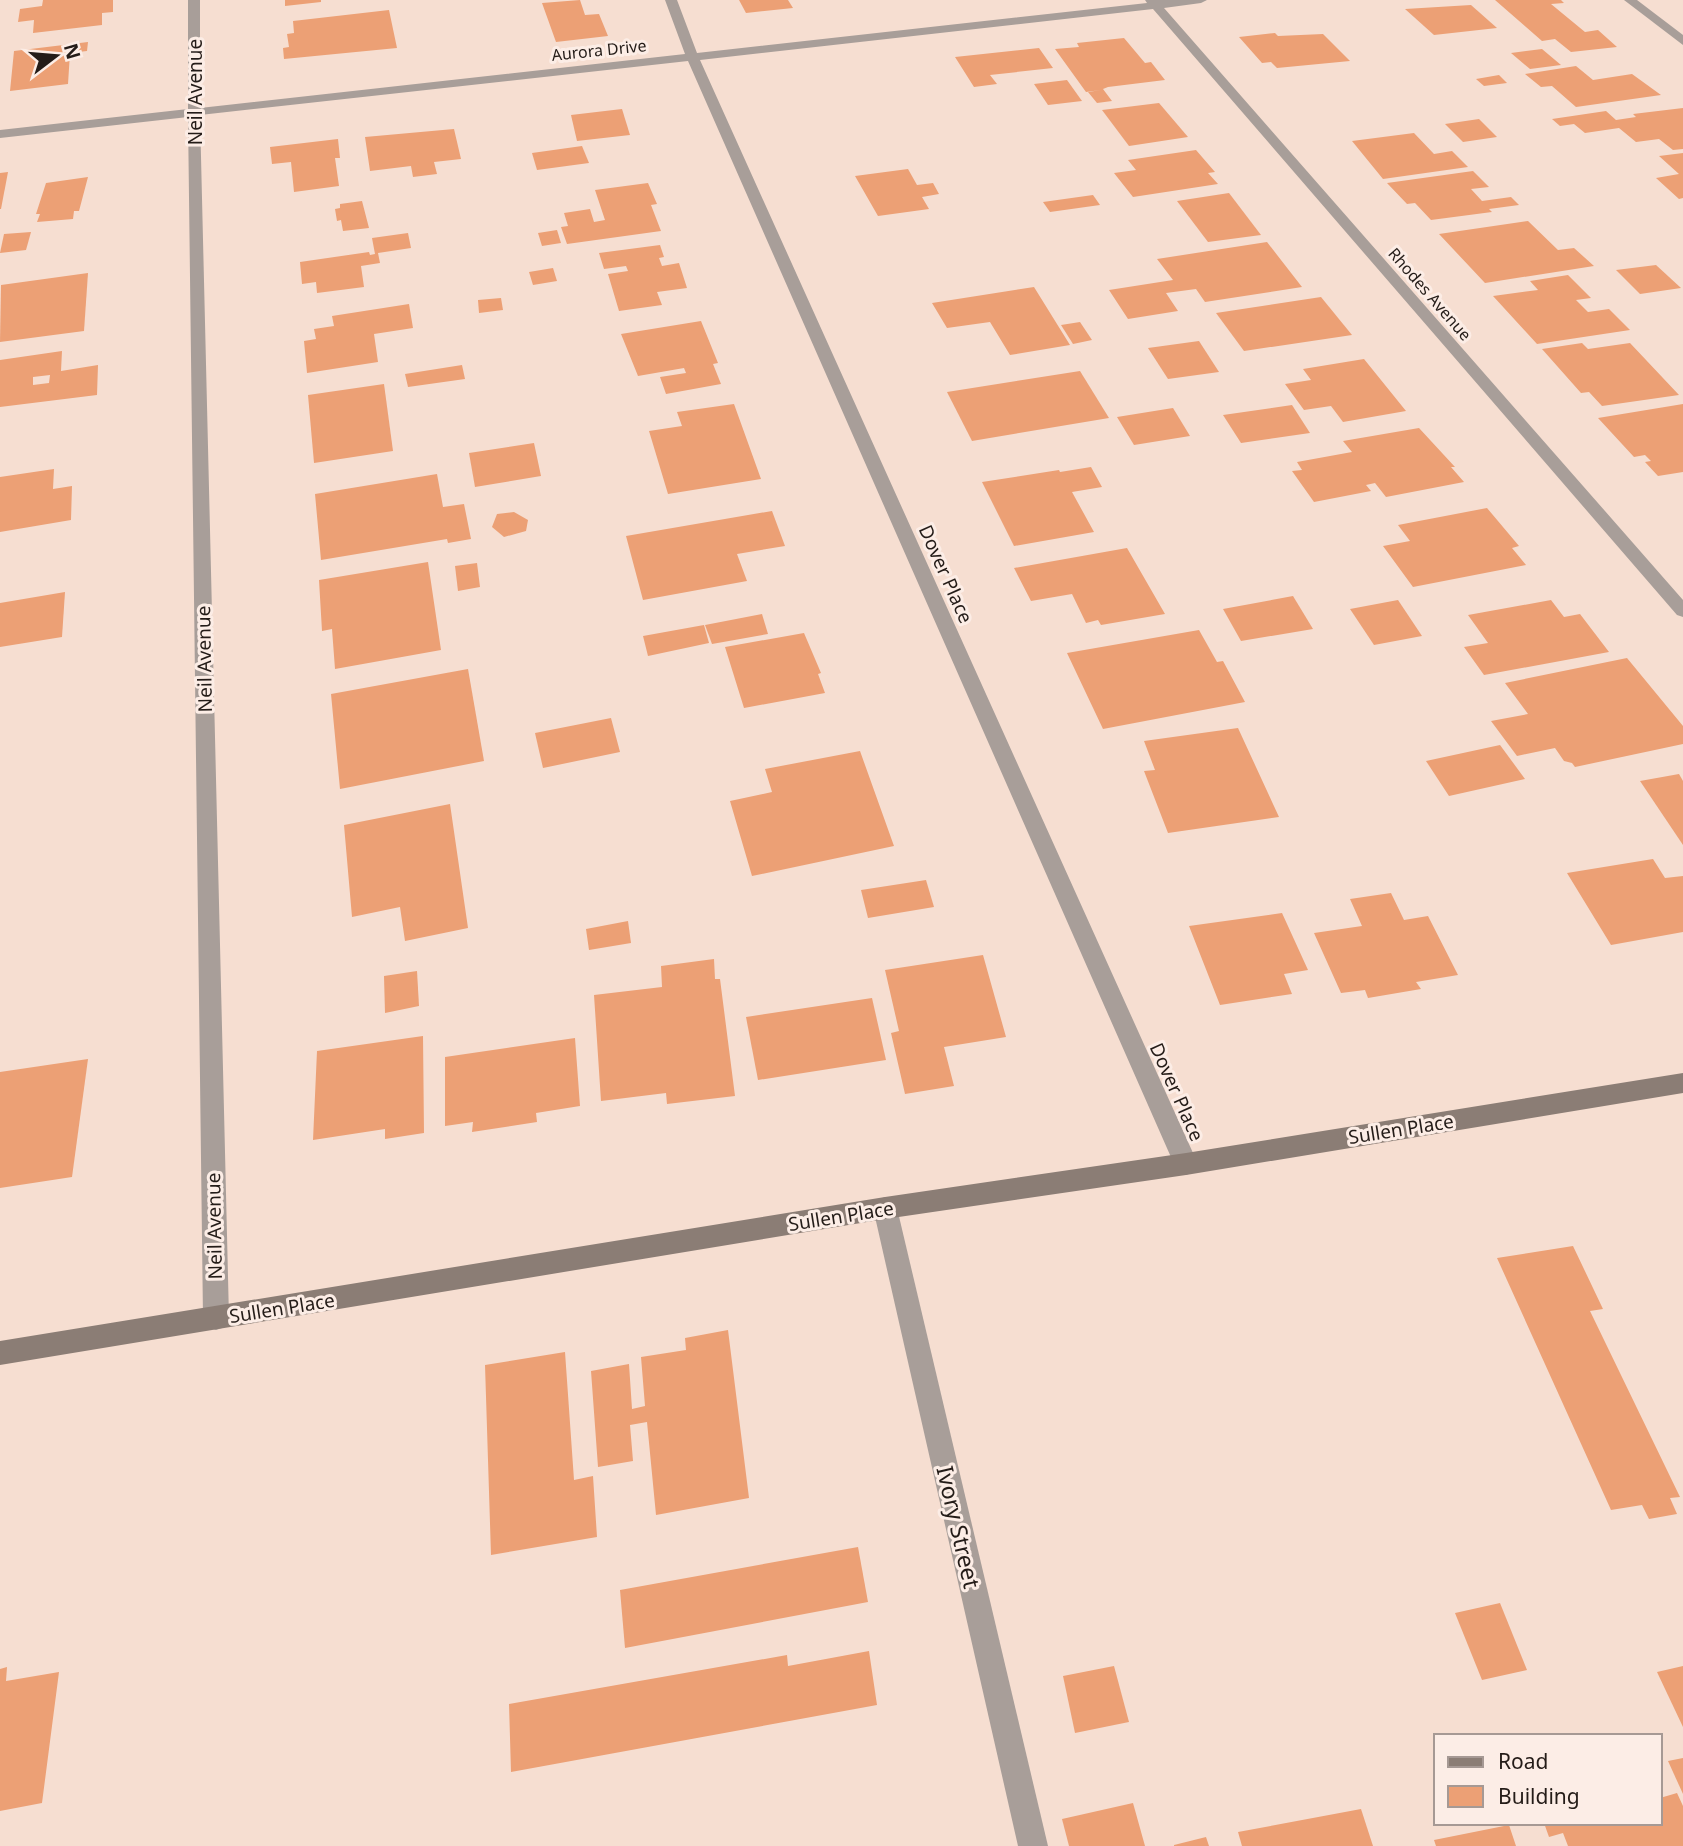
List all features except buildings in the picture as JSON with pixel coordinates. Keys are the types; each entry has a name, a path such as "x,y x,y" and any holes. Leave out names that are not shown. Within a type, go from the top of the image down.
{"street":[{"name":"Neil Avenue","path":"194,0 216,1318"},
{"name":"Dover Place","path":"671,0 692,56 1186,1164"},
{"name":"Aurora Drive","path":"0,134 1153,2 1201,0"},
{"path":"1630,0 1683,41"},
{"name":"Rhodes Avenue","path":"1153,2 1683,611"},
{"name":"Sullen Place","path":"0,1353 885,1208 1186,1164 1683,1083"},
{"name":"Ivory Street","path":"885,1208 1033,1846"}]}
